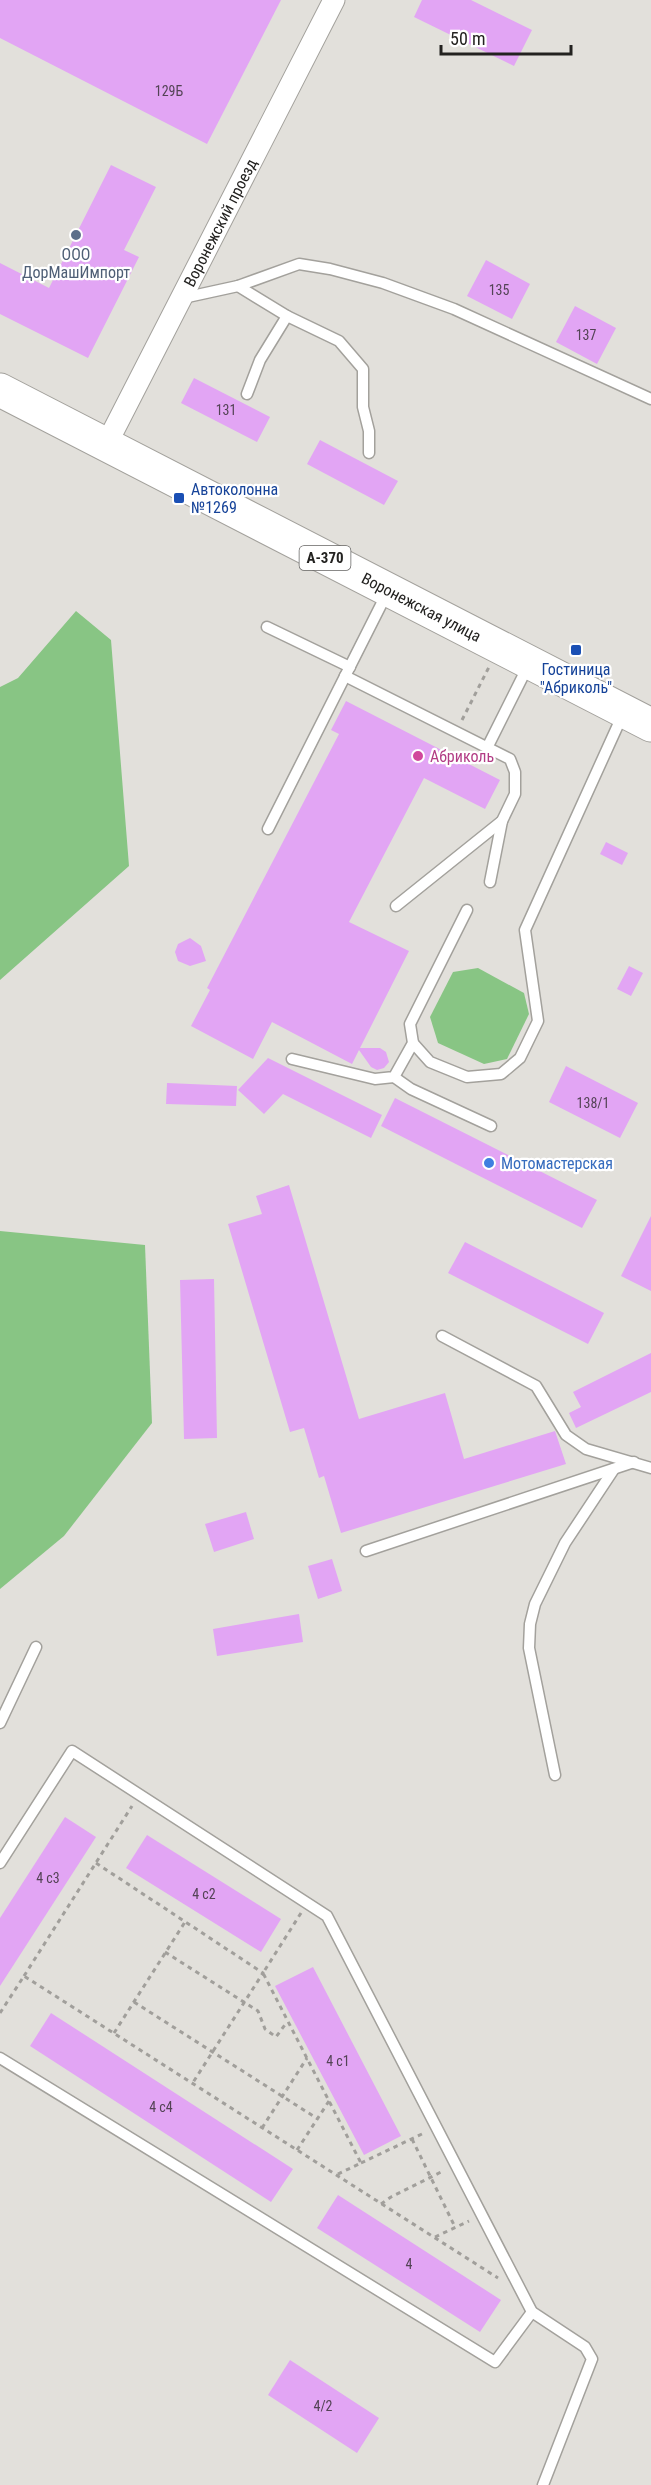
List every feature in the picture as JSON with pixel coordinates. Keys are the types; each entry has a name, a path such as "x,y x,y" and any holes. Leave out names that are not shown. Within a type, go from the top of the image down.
{"highway":[{"name":"Воронежская улица","path":"0,390 638,718"}],"street":[{"name":"Воронежский проезд","path":"106,445 334,0"}],"lane":[{"path":"182,298 238,286 299,264 330,268 454,309 651,399"},
{"path":"238,286 287,316 339,341 363,369 363,407 369,431 369,453"},
{"path":"247,394 260,360 287,316"},
{"path":"268,829 388,590"},
{"path":"267,627 456,732 510,759 515,772 515,794 502,821 490,882"},
{"path":"488,748 530,663"},
{"path":"467,910 410,1024 413,1043 430,1062 467,1077 501,1074 520,1058 538,1021 525,930 638,718"},
{"path":"396,906 502,821"},
{"path":"394,1077 413,1043"},
{"path":"292,1059 375,1079 394,1077 411,1089 491,1126"},
{"path":"442,1336 536,1386 566,1435 586,1449 651,1468"},
{"path":"366,1551 634,1462"},
{"path":"555,1775 529,1648 530,1624 535,1604 566,1543 614,1468"},
{"path":"0,1723 36,1647"},
{"path":"0,1863 72,1751 327,1916 532,2312 585,2347 592,2360 543,2485"},
{"path":"0,2058 495,2362 532,2312"}],"path":[{"path":"456,732 499,647"},
{"path":"0,2013 139,1794"},
{"path":"96,1863 263,1973 361,2163"},
{"path":"192,2084 308,1903"},
{"path":"114,2033 185,1922"},
{"path":"165,1952 258,2011 265,2029 276,2037 287,2021"},
{"path":"24,1976 523,2294"},
{"path":"134,2002 318,2119"},
{"path":"262,2128 307,2058"},
{"path":"297,2150 329,2102"},
{"path":"336,2175 436,2127"},
{"path":"412,2139 455,2227"},
{"path":"381,2204 456,2165"},
{"path":"435,2237 481,2215"}],"green space":[{"path":"76,611 111,640 129,866 0,980 0,687 18,678"},
{"path":"478,968 524,993 529,1014 507,1059 484,1064 438,1043 430,1017 453,972"},
{"path":"0,1231 145,1245 152,1423 64,1536 0,1589"}],"building":[{"path":"0,0 281,0 207,144 0,38"},
{"path":"422,0 471,0 532,30 514,66 414,17"},
{"path":"111,165 156,187 124,250 139,257 88,358 0,314 0,263 49,288"},
{"path":"486,260 530,284 512,319 467,296"},
{"path":"575,306 616,328 597,364 556,342"},
{"path":"194,378 270,417 257,442 181,403"},
{"path":"320,440 398,481 384,505 307,464"},
{"path":"346,701 500,780 485,809 424,778 349,922 409,951 360,1048 380,1048 386,1052 389,1062 384,1068 377,1070 371,1067 359,1050 352,1064 272,1022 253,1059 191,1026 210,990 207,988 339,734 331,730"},
{"path":"606,842 628,853 622,865 600,854"},
{"path":"190,938 201,946 206,961 190,966 178,961 175,952 178,944"},
{"path":"629,966 643,973 631,996 617,989"},
{"path":"268,1058 382,1115 371,1138 283,1094 264,1114 238,1090"},
{"path":"566,1066 638,1103 620,1138 549,1102"},
{"path":"167,1083 237,1086 236,1106 166,1104"},
{"name":"Мотомастерская","path":"395,1098 597,1200 582,1228 381,1126"},
{"path":"289,1185 359,1419 445,1393 464,1459 555,1431 566,1464 341,1533 324,1476 319,1478 304,1428 290,1432 228,1224 262,1214 256,1196"},
{"path":"651,1216 651,1291 621,1276"},
{"path":"465,1242 604,1313 588,1344 448,1273"},
{"path":"214,1279 217,1438 184,1439 180,1280"},
{"path":"651,1353 651,1392 576,1428 569,1413 581,1407 573,1392"},
{"path":"246,1512 254,1539 214,1552 205,1524"},
{"path":"332,1559 342,1591 318,1599 308,1566"},
{"path":"299,1614 303,1642 217,1656 213,1629"},
{"path":"65,1817 96,1837 0,1986 0,1918"},
{"path":"147,1835 281,1919 261,1952 126,1868"},
{"path":"313,1967 401,2136 364,2155 275,1986"},
{"path":"51,2013 293,2169 271,2202 30,2046"},
{"path":"338,2195 501,2300 480,2332 317,2228"},
{"path":"290,2360 379,2418 357,2453 268,2395"}],"place":[{"name":"ООО ДорМашИмпорт","path":"76,235"},
{"name":"Автоколонна №1269","path":"179,498"},
{"name":"Гостиница \"Абриколь\"","path":"576,650"},
{"name":"Абриколь","path":"418,756"},
{"name":"Мотомастерская","path":"489,1163"}]}
